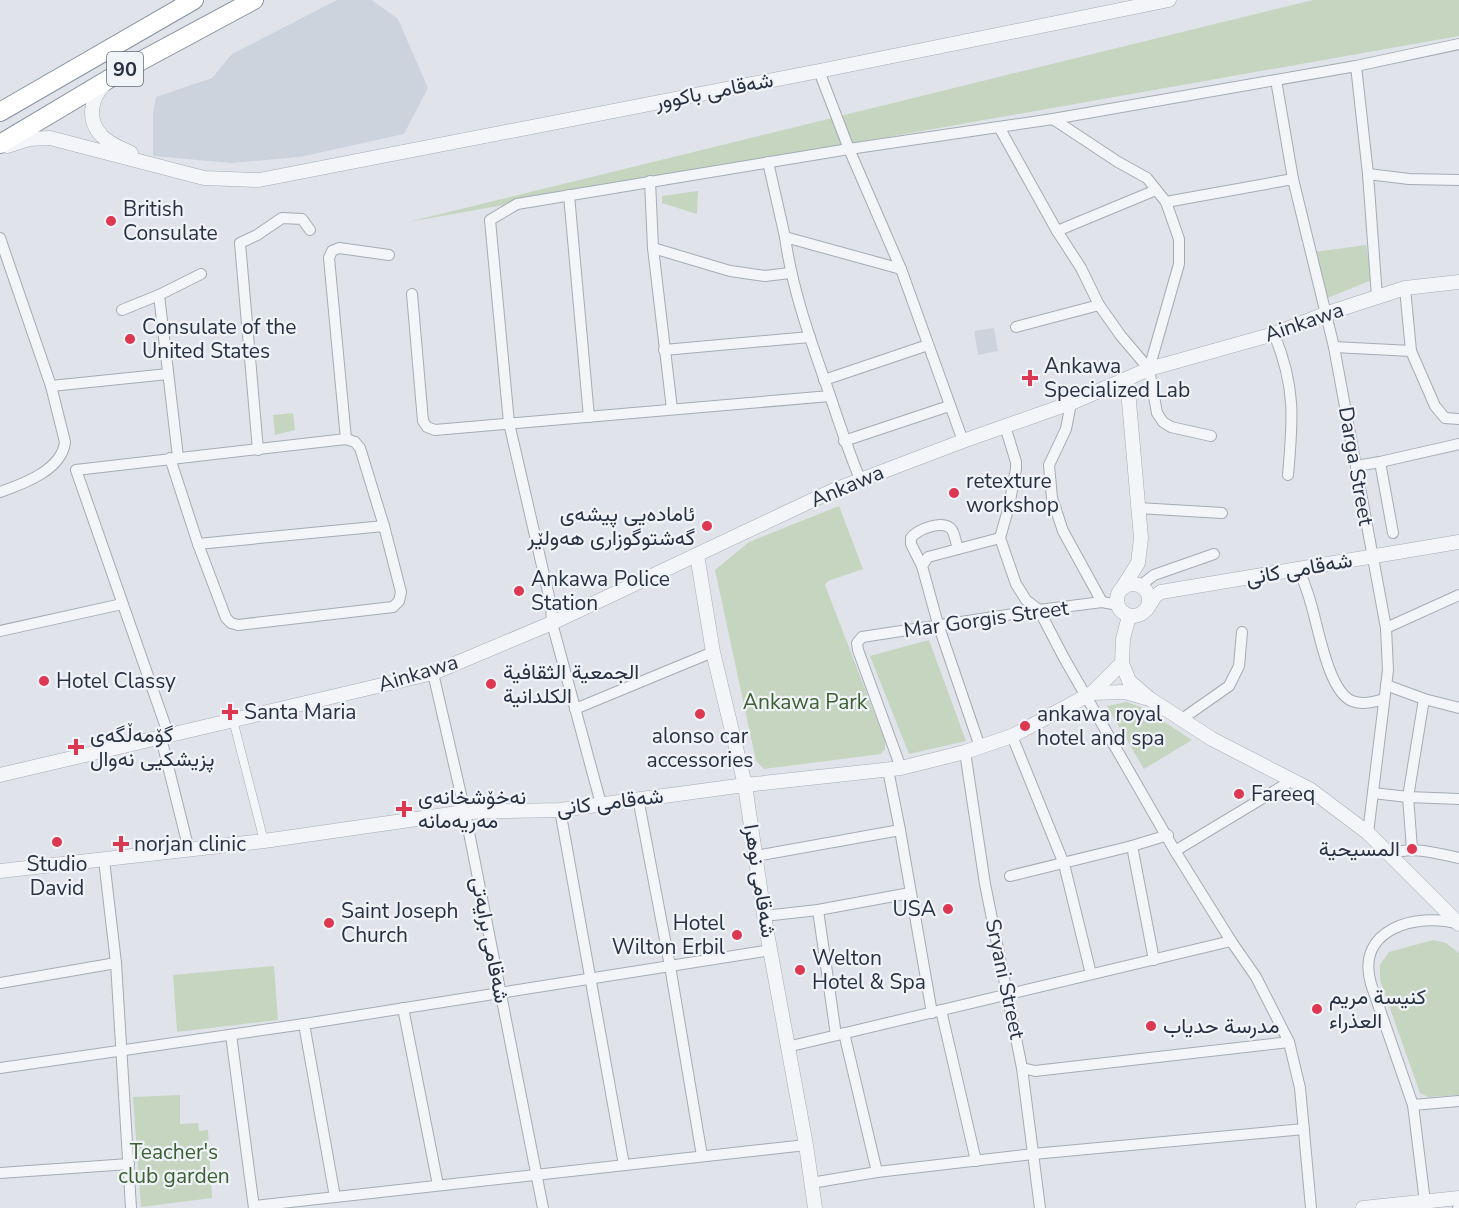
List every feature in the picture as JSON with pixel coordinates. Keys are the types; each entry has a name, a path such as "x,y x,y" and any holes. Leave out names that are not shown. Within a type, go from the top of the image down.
{"highway":[{"name":"90","path":"0,112 194,0"},
{"name":"90","path":"0,144 124,70 254,0"}],"street":[{"name":"شەقامی باکوور","path":"157,166 204,178 259,180 1169,0"},
{"path":"601,804 552,623 551,605 509,423 490,220 517,204 849,148 1053,119 1356,66 1459,44"},
{"path":"1356,66 1368,174 1377,297"},
{"path":"124,70 103,85 96,96 92,112 94,125 102,137 108,141 157,166"},
{"path":"819,71 901,269 963,441"},
{"name":"Darga Street","path":"1276,80 1293,179 1334,347 1386,628 1388,670 1368,833"},
{"path":"1053,119 1118,162 1147,178 1166,202 1179,239 1179,264 1149,369 1158,413 1163,422 1171,427 1211,436"},
{"path":"999,127 1100,305 1121,336 1149,369"},
{"path":"0,149 29,139 50,138 157,166"},
{"path":"768,162 785,237 790,273 844,441 860,479"},
{"path":"1368,174 1409,179 1459,180"},
{"path":"1166,202 1293,179"},
{"path":"650,181 653,248 672,409"},
{"path":"1057,231 1156,189"},
{"path":"569,195 589,417"},
{"path":"258,450 240,243 257,235 282,218 302,219 310,230"},
{"path":"0,237 2,253 51,386 63,433 64,451 53,464 23,484 0,492"},
{"path":"785,237 901,269"},
{"path":"346,439 329,258 332,251 339,248 388,255"},
{"path":"653,248 730,271 765,276 790,273"},
{"path":"122,310 201,274"},
{"name":"Ainkawa","path":"1149,369 1274,334 1325,314 1405,288 1459,282"},
{"path":"1405,288 1411,351 1435,406 1444,418 1459,419"},
{"path":"411,294 423,421 427,427 435,430 830,396"},
{"path":"159,295 174,457 198,544 226,618 238,625 393,607 399,601 401,592 384,526 360,448 355,442 346,439 174,457 76,470 165,737 189,850"},
{"path":"1016,327 1100,305"},
{"path":"1274,334 1286,361 1293,409 1288,475"},
{"path":"664,350 810,337"},
{"path":"824,380 928,345"},
{"path":"1334,347 1411,351"},
{"name":"Ankawa","path":"552,623 860,479 1071,403 1149,369"},
{"path":"51,386 168,374"},
{"path":"1123,587 1132,584 1141,585 1149,594 1147,609 1139,616 1129,616 1120,610 1118,605 1118,596 1123,587 1138,563 1140,551 1127,380"},
{"path":"1071,403 1066,429 1050,465 1052,498 1063,531 1102,603"},
{"path":"844,441 950,406"},
{"path":"1005,426 1016,469 1000,538 1016,584 1026,600 1039,610 1175,851 1256,978 1289,1042 1300,1088 1311,1208"},
{"path":"1356,466 1459,444"},
{"path":"1380,462 1393,533"},
{"path":"1138,508 1222,513"},
{"path":"198,544 384,526"},
{"path":"958,549 952,530 947,526 920,530 911,537 911,544 922,566 938,624 980,747"},
{"path":"922,566 928,557 1000,538"},
{"name":"شەقامی کانی","path":"1147,609 1155,596 1161,592 1459,542"},
{"name":"شەقامی نوهرا","path":"697,555 713,652 745,785 764,916 806,1145 815,1208"},
{"path":"1141,585 1154,574 1215,555"},
{"path":"1299,569 1312,606 1327,664 1339,686 1351,701 1370,703 1384,699"},
{"path":"1386,628 1459,594"},
{"name":"Mar Gorgis Street","path":"895,769 857,643 862,637 1039,610 1102,603 1118,605"},
{"path":"0,631 122,604"},
{"path":"1129,616 1123,639 1122,663 1129,681 1150,699 1212,739 1311,790 1368,833 1459,924"},
{"name":"Ainkawa","path":"0,775 433,673 552,623"},
{"path":"1182,719 1229,686 1239,666 1242,632"},
{"path":"575,709 713,652"},
{"name":"شەقامی کانی","path":"0,871 264,841 465,813 560,810 638,798 895,769 965,752 1012,736 1089,695 1122,663"},
{"name":"شەقامی برایەتی","path":"433,673 465,813 543,1208"},
{"path":"1386,685 1424,699 1459,708"},
{"path":"1089,695 1125,692 1150,699"},
{"path":"1412,849 1408,797 1424,699"},
{"path":"233,720 264,841"},
{"path":"1012,736 1064,864 1091,974"},
{"name":"Sryani Street","path":"965,752 985,884 1022,1068 1040,1208"},
{"path":"895,769 900,830 910,893 936,1012 976,1161"},
{"path":"1175,851 1292,781"},
{"path":"1373,794 1459,799"},
{"path":"638,798 670,966 702,1156"},
{"path":"560,810 624,1165"},
{"path":"756,856 900,830"},
{"path":"1010,876 1064,864 1168,835"},
{"path":"1132,846 1154,960"},
{"path":"1389,855 1401,850 1412,849 1459,858"},
{"path":"104,860 116,963 131,1208"},
{"path":"764,916 818,910 910,893"},
{"path":"818,910 840,1034 877,1172"},
{"path":"1425,1202 1413,1105 1371,984 1368,960 1372,948 1380,938 1402,925 1429,920 1459,924"},
{"path":"787,1047 1231,941"},
{"path":"0,1068 304,1024 771,950"},
{"path":"0,983 116,963"},
{"path":"403,1008 438,1185"},
{"path":"304,1024 335,1197"},
{"path":"231,1035 254,1207 806,1145"},
{"path":"1022,1068 1035,1071 1289,1042"},
{"path":"1413,1105 1459,1101"},
{"path":"812,1183 877,1172 1033,1154 1304,1129"},
{"path":"0,1173 129,1164"},
{"path":"1363,1208 1459,1198"}],"shaded area":[{"path":"337,0 372,0 398,19 428,88 404,134 300,157 231,163 153,156 153,114 156,97 212,78 232,54"},
{"path":"994,328 998,351 978,355 974,331"}],"green space":[{"path":"1313,0 1459,0 1459,36 408,222"},
{"path":"698,191 697,214 662,203 662,196"},
{"path":"1366,245 1372,280 1325,299 1314,252"},
{"path":"293,413 295,430 275,435 273,415"},
{"name":"Ankawa Park","path":"839,506 863,569 828,581 825,585 885,741 885,749 881,754 764,769 756,761 715,570 749,542"},
{"path":"929,640 966,741 909,754 870,656"},
{"path":"1127,702 1143,708 1192,740 1144,769 1107,706"},
{"path":"1433,940 1446,943 1459,953 1459,1095 1428,1097 1420,1093 1380,980 1380,965 1389,952"},
{"path":"274,966 278,1020 177,1032 173,975"},
{"name":"Teacher's club garden","path":"180,1095 180,1124 198,1123 199,1131 208,1130 212,1198 141,1207 133,1097"}],"place":[{"name":"British Consulate","path":"111,221"},
{"name":"Consulate of the United States","path":"130,339"},
{"name":"Ankawa Specialized Lab","path":"1030,378"},
{"name":"retexture workshop","path":"954,493"},
{"name":"ئاماده‌یی پیشه‌ی گه‌شتوگوزاری هه‌ولێر","path":"707,526"},
{"name":"Ankawa Police Station","path":"519,591"},
{"name":"Hotel Classy","path":"44,681"},
{"name":"الجمعية الثقافية الكلدانية","path":"491,684"},
{"name":"Santa Maria","path":"230,712"},
{"name":"alonso car accessories","path":"700,714"},
{"name":"ankawa royal hotel and spa","path":"1025,726"},
{"name":"گۆمەڵگەی پزیشکیی نەوال","path":"76,747"},
{"name":"Fareeq","path":"1239,794"},
{"name":"نەخۆشخانەی مەریەمانە","path":"404,809"},
{"name":"Studio David","path":"57,842"},
{"name":"norjan clinic","path":"121,844"},
{"name":"المسيحية","path":"1412,849"},
{"name":"USA","path":"948,909"},
{"name":"Saint Joseph Church","path":"329,923"},
{"name":"Hotel Wilton Erbil","path":"737,935"},
{"name":"Welton Hotel & Spa","path":"800,970"},
{"name":"كنيسة مريم العذراء","path":"1317,1009"},
{"name":"مدرسة حدياب","path":"1151,1026"}]}
